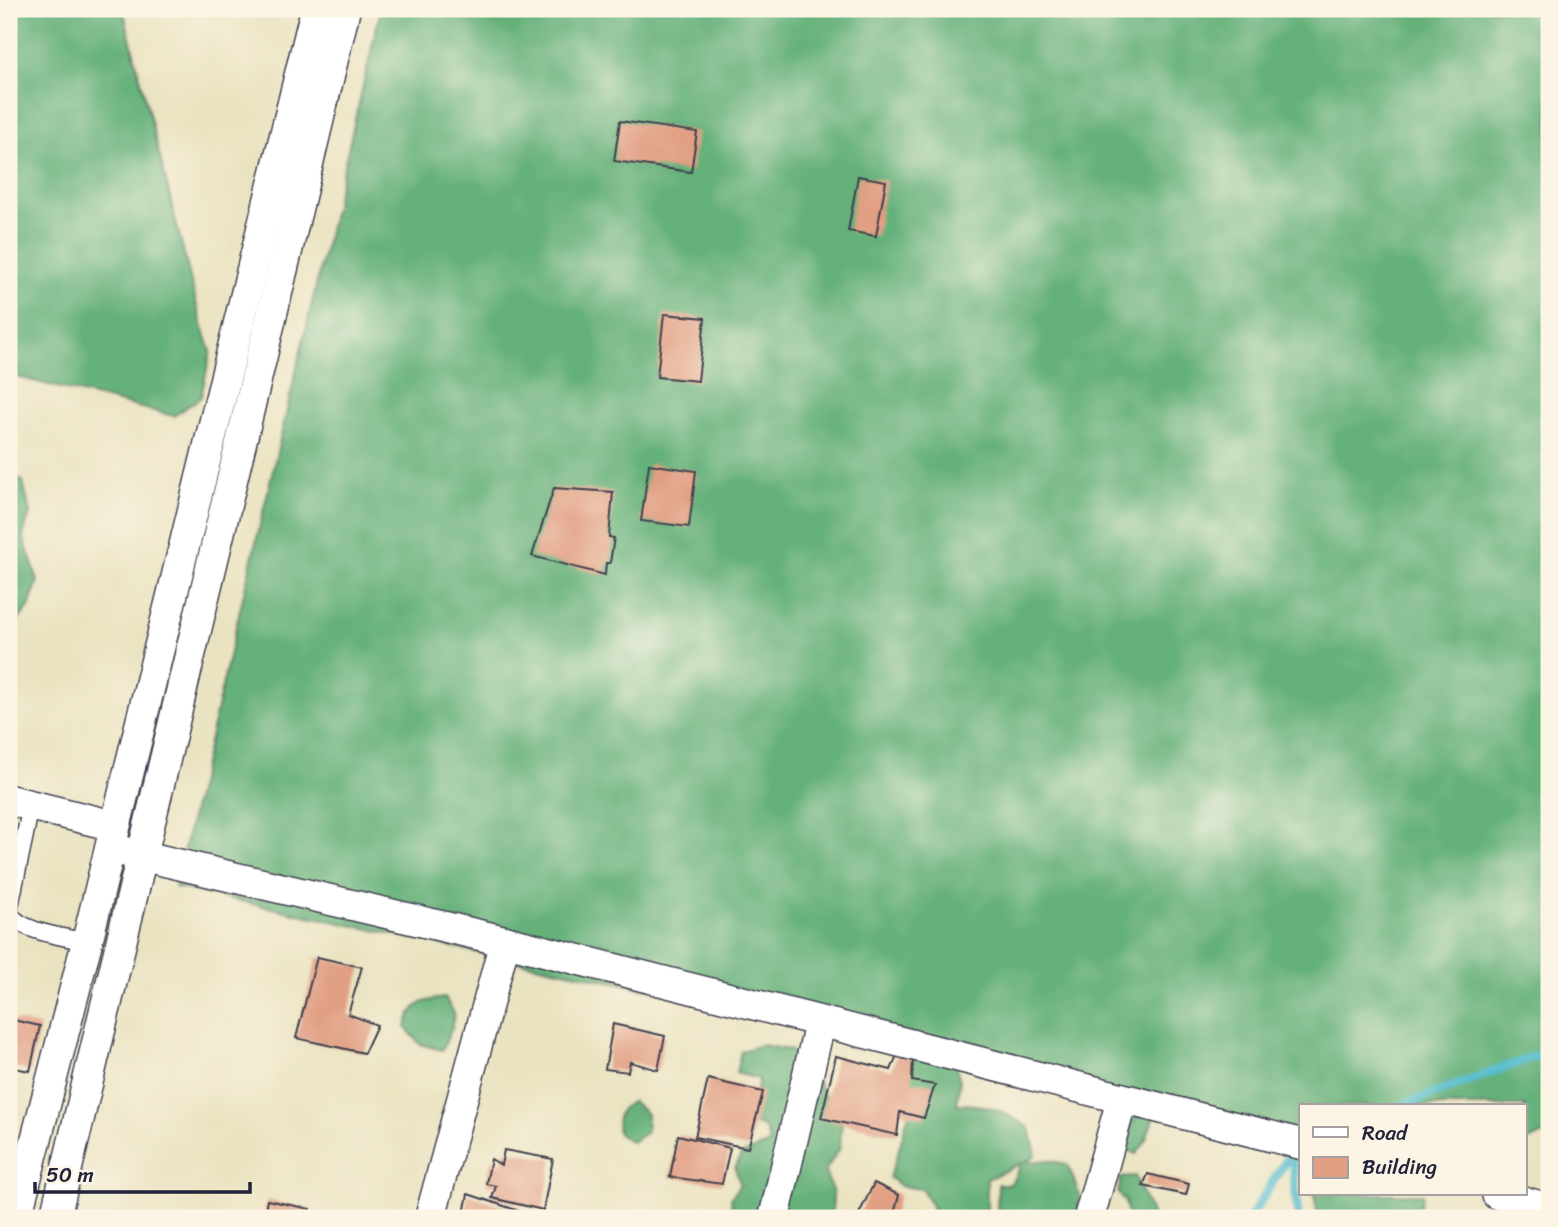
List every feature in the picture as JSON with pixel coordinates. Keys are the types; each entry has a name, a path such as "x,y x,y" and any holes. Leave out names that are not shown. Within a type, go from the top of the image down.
{"street":[{"path":"16,1218 87,942 316,9"},
{"path":"55,1218 345,9"},
{"path":"20,803 112,837 142,856 505,941 1299,1143"},
{"path":"430,1218 505,941"},
{"path":"774,1218 820,1023"},
{"path":"1089,1218 1122,1099"},
{"path":"1504,1196 1549,1209"}],"lane":[{"path":"20,803 9,911 12,919 23,926 87,942"}],"green space":[{"path":"9,9 123,9 201,322 211,351 201,397 174,416 9,375"},
{"path":"381,9 1549,9 1549,1132 1526,1142 1526,1104 1299,1104 1299,1131 955,1064 960,1080 957,1104 995,1109 1030,1128 1036,1155 1025,1162 1049,1160 1068,1165 1080,1196 1076,1218 1009,1218 997,1209 998,1184 1011,1184 1022,1163 987,1179 987,1209 980,1218 934,1218 932,1206 922,1189 900,1186 889,1177 914,1099 893,1067 929,1050 175,887"},
{"path":"9,475 23,481 30,513 23,536 38,581 29,607 14,625 9,623"},
{"path":"445,998 454,1013 452,1028 442,1050 420,1044 406,1028 411,1013 424,1002"},
{"path":"761,1045 790,1050 812,1068 823,1094 842,1115 840,1148 825,1171 833,1194 832,1218 733,1218 731,1199 740,1184 735,1168 742,1154 770,1144 765,1128 751,1122 759,1079 736,1073 741,1051"},
{"path":"632,1101 647,1114 647,1132 632,1142 618,1134 617,1123 620,1111"},
{"path":"1155,1114 1146,1139 1136,1154 1125,1149 1134,1116"},
{"path":"1135,1176 1153,1218 1128,1218 1125,1202 1118,1193 1121,1178"},
{"path":"1314,1196 1422,1196 1417,1218 1318,1218"}],"building":[{"path":"620,121 697,132 691,172 614,161"},
{"path":"858,176 886,181 876,236 848,231"},
{"path":"664,314 705,318 698,381 657,377"},
{"path":"649,464 696,471 689,527 641,521"},
{"path":"554,488 613,492 609,537 614,538 605,575 532,556"},
{"path":"317,957 362,967 348,1014 377,1025 364,1053 296,1038"},
{"path":"9,1019 40,1026 30,1071 9,1067"},
{"path":"613,1024 665,1036 658,1070 630,1062 628,1072 605,1069"},
{"path":"897,1055 913,1059 912,1081 935,1085 924,1118 900,1112 897,1135 821,1118 836,1056 891,1070"},
{"path":"708,1079 763,1092 748,1148 695,1137"},
{"path":"678,1135 730,1148 722,1184 670,1177"},
{"path":"504,1150 553,1159 543,1210 492,1198 496,1186 486,1184 491,1159 501,1165"},
{"path":"1148,1174 1189,1184 1186,1195 1143,1186"},
{"path":"874,1183 899,1195 893,1218 871,1218 859,1214"},
{"path":"468,1194 519,1211 517,1218 463,1218"},
{"path":"267,1200 310,1209 307,1218 263,1218"}],"waterway":[{"path":"1405,1104 1549,1051"},
{"path":"1292,1151 1298,1218"},
{"path":"1250,1218 1292,1151"}]}
